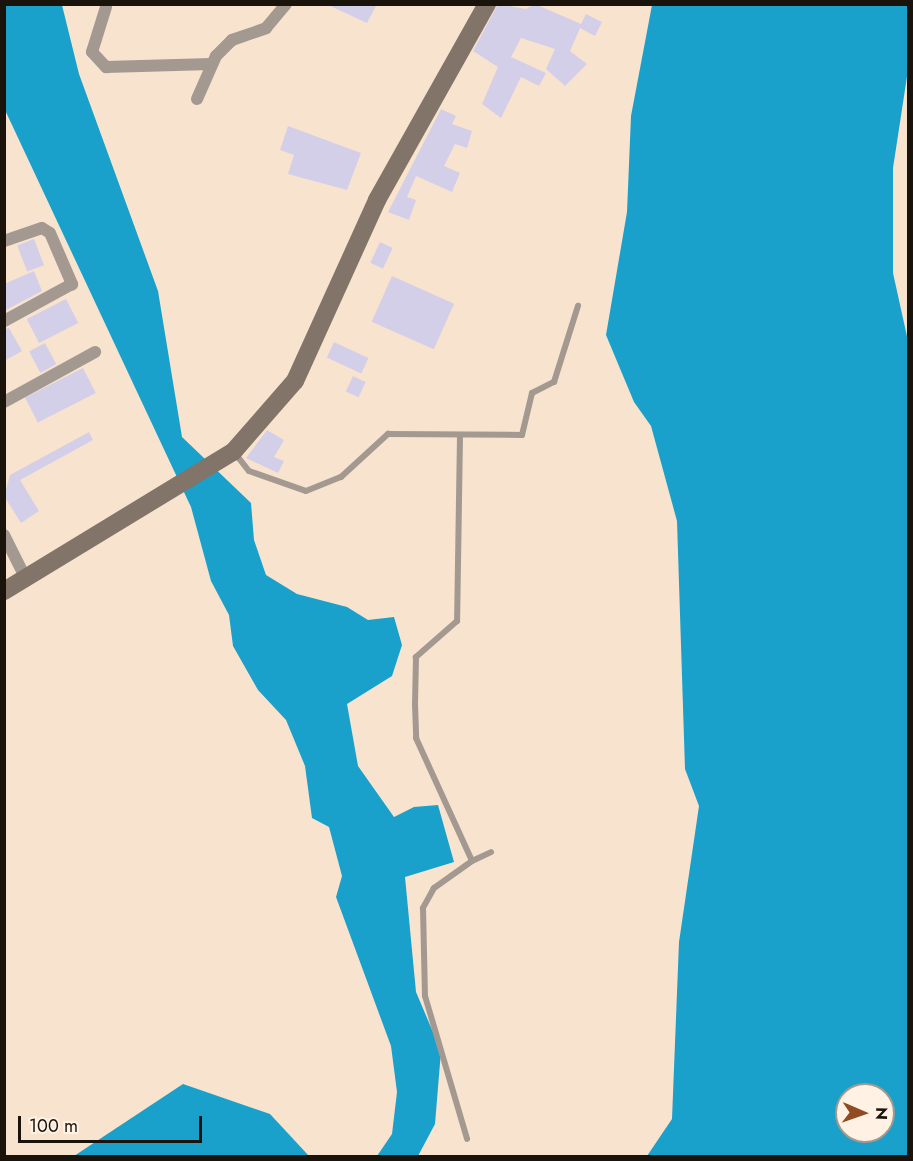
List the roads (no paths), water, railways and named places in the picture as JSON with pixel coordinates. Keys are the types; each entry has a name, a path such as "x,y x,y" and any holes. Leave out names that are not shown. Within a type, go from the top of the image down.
{"street":[{"path":"197,99 211,64 232,40 266,28 286,4"},
{"path":"4,591 234,452 295,381 377,200 487,4"},
{"path":"106,7 92,52 106,67 211,64"},
{"path":"4,242 32,228 50,232 72,284 4,321"},
{"path":"4,402 96,352"},
{"path":"4,535 26,579"}],"lane":[{"path":"234,452 249,471 306,491 341,477 388,434 522,435 532,393 554,382 578,306"},
{"path":"460,436 457,621 416,657 415,704 416,738 472,861"},
{"path":"467,1139 425,996 423,908 434,888 472,861 491,852"}],"water":[{"path":"4,5 62,5 79,74 158,291 182,437 251,503 254,540 266,575 297,594 347,607 368,620 394,617 402,645 392,676 347,704 358,766 394,817 414,807 438,805 454,862 405,877 416,992 441,1051 435,1124 418,1156 377,1156 392,1134 397,1092 391,1046 336,897 342,876 329,827 312,818 305,766 286,720 258,690 233,646 229,615 211,581 191,507 5,110"},
{"path":"652,5 908,5 908,70 893,168 893,273 908,341 908,1156 647,1156 672,1119 679,942 699,806 685,769 677,521 651,426 634,402 606,335 627,212 631,116"},
{"path":"183,1084 270,1114 309,1156 74,1156"}]}
